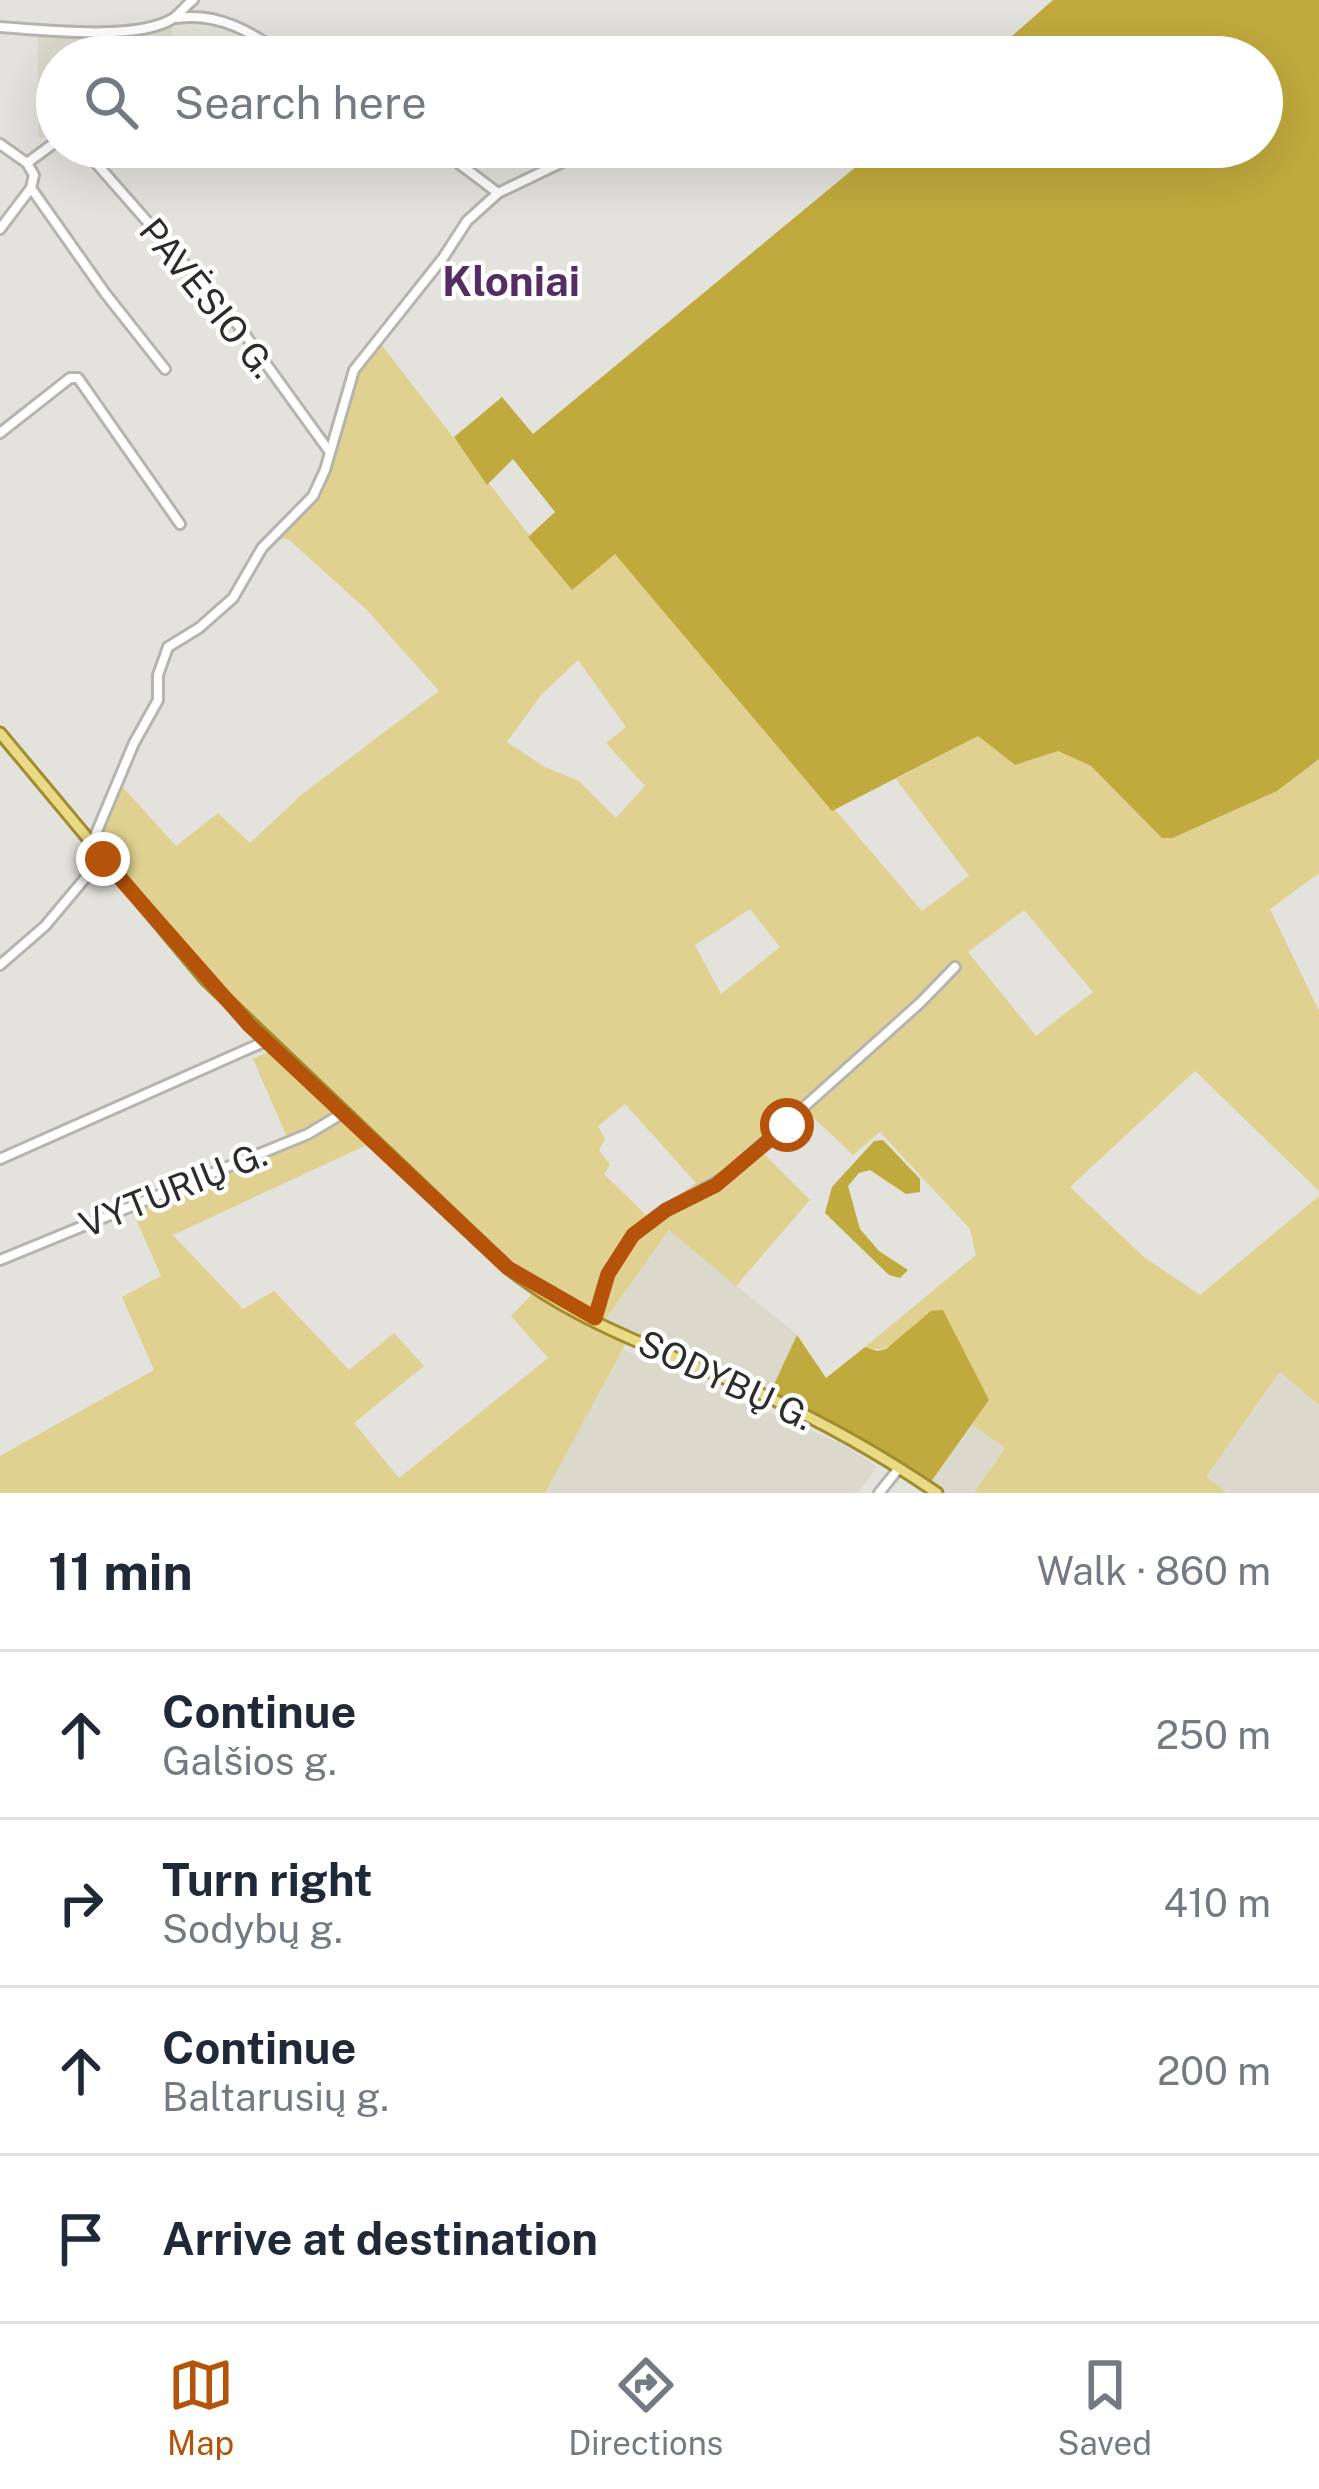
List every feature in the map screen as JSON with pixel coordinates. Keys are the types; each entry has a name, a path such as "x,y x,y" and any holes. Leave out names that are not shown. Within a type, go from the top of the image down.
{"main road":[{"name":"SODYBŲ G.","path":"0,735 249,1025 508,1268 595,1318 817,1421 937,1493"}],"street":[{"path":"176,18 190,2"},
{"path":"0,27 106,31 198,15 221,20 249,36"},
{"path":"0,144 27,163 34,175 31,188 0,230"},
{"path":"27,163 36,160"},
{"name":"PAVĖSIO G.","path":"100,168 238,325 330,452"},
{"path":"464,168 498,194"},
{"path":"92,845 134,743 158,700 158,675 168,647 233,598 262,548 313,496 349,380 360,360 467,221 498,194 551,168"},
{"path":"31,188 165,370"},
{"path":"0,433 70,378 78,378 180,524"},
{"path":"0,964 45,926 103,859"},
{"path":"595,1318 608,1274 633,1235 666,1210 727,1176 956,967"},
{"path":"0,1160 266,1041"},
{"name":"VYTURIŲ G.","path":"0,1260 308,1134 343,1112"},
{"path":"879,1493 899,1468"}],"shaded area":[{"path":"1053,0 1319,0 1319,759 1277,791 1173,838 1162,838 1091,766 1058,751 1015,765 978,736 832,811 615,554 572,590 528,537 555,512 513,459 487,485 454,437 502,397 533,434 855,168 1283,168 1283,36 1012,36"},
{"path":"172,24 173,36 106,36"},
{"path":"38,33 106,36 38,36"},
{"path":"380,343 571,589 615,553 922,911 969,876 896,779 978,736 1015,765 1058,751 1091,766 1163,838 1174,838 1277,791 1319,759 1319,873 1270,909 1319,1011 1319,1191 1195,1071 1070,1187 1144,1257 1200,1295 1319,1196 1319,1405 1280,1372 1206,1477 1227,1493 974,1493 1005,1448 972,1424 989,1400 917,1322 887,1347 865,1347 976,1255 970,1229 880,1132 853,1155 807,1111 761,1151 810,1200 736,1286 669,1230 605,1320 530,1279 220,989 96,843 120,784 176,846 218,813 250,843 301,795 439,691 367,610 288,539 275,538 311,503 325,479 347,403","holes":["578,660 626,727 606,743 645,786 616,818 579,781 545,767 507,742 541,695","750,909 780,947 721,994 695,945","1024,910 1093,992 1036,1036 968,952","625,1104 696,1183 647,1216 604,1174 610,1165 599,1150 605,1139 598,1126"]},
{"path":"268,1052 371,1143 173,1235 243,1309 274,1291 349,1370 394,1333 424,1366 354,1423 399,1478 548,1358 511,1316 534,1292 616,1335 626,1343 545,1493 0,1493 0,1456 154,1370 122,1297 161,1276 132,1210 290,1144 253,1059"},
{"path":"883,1140 920,1179 920,1192 906,1194 870,1170 859,1173 848,1186 860,1229 879,1251 908,1270 900,1278 889,1275 825,1213 832,1187 874,1141"},
{"path":"669,1230 797,1335 769,1395 605,1320"},
{"path":"943,1310 989,1400 930,1483 866,1441 769,1395 797,1335 826,1378 865,1347 886,1349 931,1311"},
{"path":"622,1349 844,1445 877,1467 858,1493 545,1493"},
{"path":"1281,1372 1319,1405 1319,1493 1227,1493 1205,1478"},
{"path":"972,1424 1005,1448 974,1493 945,1493 930,1483"}],"district":[{"name":"Kloniai","path":"511,281"}],"route":[{"path":"103,859 249,1025 508,1268 595,1318 608,1274 633,1235 689,1196 716,1185 787,1125"}]}
